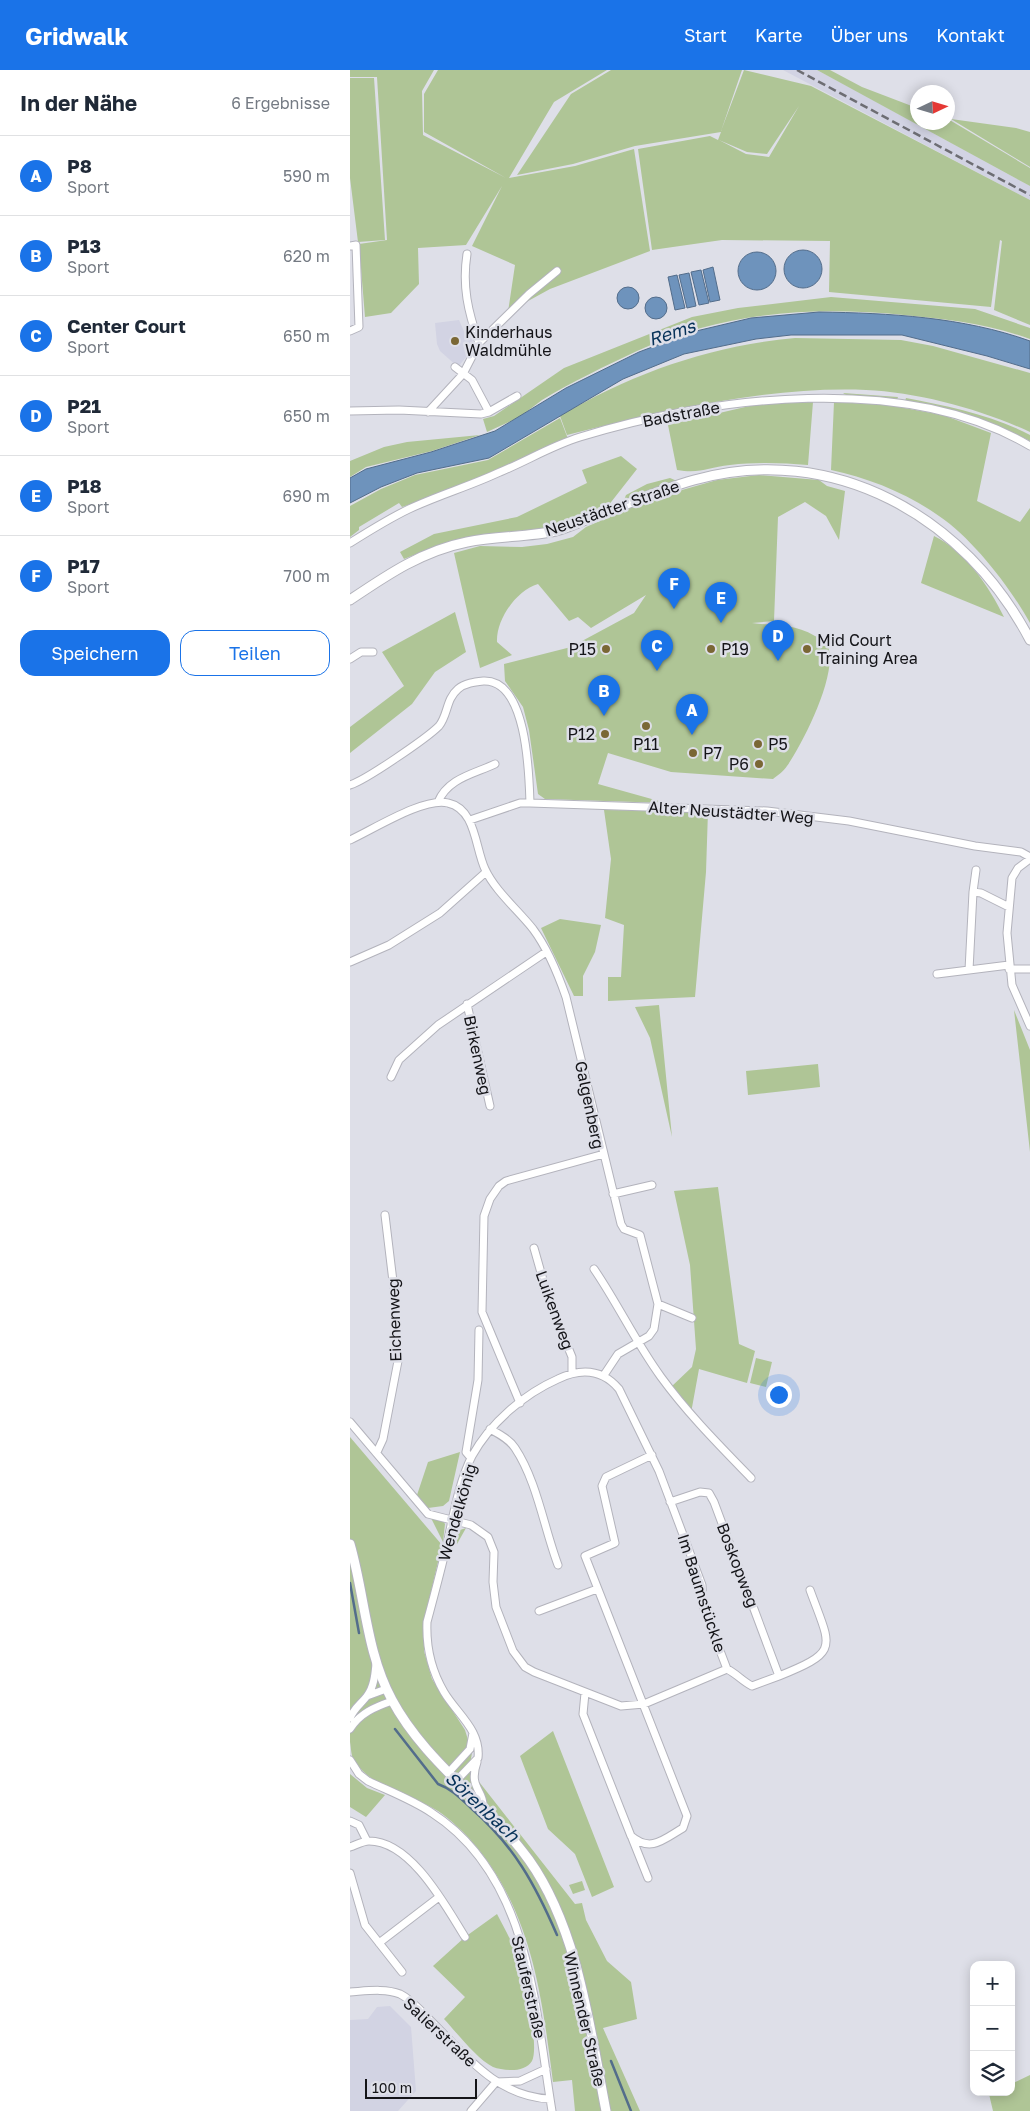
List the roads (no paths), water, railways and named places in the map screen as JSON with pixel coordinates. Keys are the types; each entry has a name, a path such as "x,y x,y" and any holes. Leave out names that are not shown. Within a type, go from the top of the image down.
{"street":[{"path":"350,246 356,245 359,327 350,331"},
{"path":"467,254 464,289 467,308 479,343"},
{"path":"428,412 463,374 479,343 528,294 557,271"},
{"path":"455,367 472,380 490,412"},
{"path":"350,411 490,412 518,396"},
{"name":"Badstraße","path":"350,543 410,509 501,472 546,449 579,437 678,413 756,400 826,398 901,404 948,413 980,422 1030,446"},
{"name":"Neustädter Straße","path":"350,600 393,572 430,553 468,542 557,531 651,494 694,480 730,473 779,471 809,473 857,485 901,504 943,531 960,546 994,584 1011,607 1030,640"},
{"path":"350,659 362,652 373,652"},
{"path":"350,785 362,780 438,726 450,698 458,689 471,683 487,681 500,686 515,704 524,739 529,775 530,803"},
{"path":"438,802 443,789 478,769 495,764"},
{"path":"350,840 410,811 438,802 458,807 470,820"},
{"name":"Alter Neustädter Weg","path":"470,820 514,805 530,803 767,811 848,821 975,846 1021,852 1030,858"},
{"name":"Galgenberg","path":"470,820 486,872 533,929 546,952 566,997 604,1154 506,1181 499,1186 490,1199 484,1216 482,1312 520,1403"},
{"path":"1030,858 1014,872 1007,933 1012,985 1030,1026"},
{"path":"969,970 976,870"},
{"path":"350,962 389,944 440,912 486,872"},
{"path":"973,892 981,893 1009,907"},
{"name":"Birkenweg","path":"392,1078 399,1060 438,1025 546,952"},
{"path":"937,974 1009,967 1030,969"},
{"name":"Birkenweg","path":"467,1004 490,1106"},
{"path":"604,1154 613,1194 624,1229 640,1235 658,1304 654,1329 650,1336 618,1354 604,1375 619,1388 652,1455 606,1477 602,1486 615,1542 585,1556 687,1816 683,1828 654,1845 639,1843 631,1836"},
{"path":"613,1194 652,1185"},
{"name":"Eichenweg","path":"376,1452 383,1439 398,1361 395,1298 385,1215"},
{"name":"Luikenweg","path":"534,1248 549,1301 572,1357 572,1373"},
{"path":"594,1269 638,1343 687,1411 750,1478"},
{"path":"658,1304 692,1318"},
{"path":"471,1458 466,1452 474,1409 479,1330"},
{"path":"479,1346 483,1340 493,1337"},
{"name":"Wendelkönig","path":"483,1806 483,1801 475,1786 474,1775 478,1758 478,1747 472,1730 444,1692 436,1676 426,1637 427,1622 452,1519 471,1458 490,1429 545,1384 572,1373 587,1371 604,1375"},
{"name":"Im Baumstückle","path":"350,1422 428,1514 471,1525 488,1537 492,1544 496,1608 513,1651 525,1667 585,1693 621,1706 644,1704 727,1669 703,1606 702,1585 652,1455"},
{"path":"490,1429 507,1439 520,1459 544,1516 546,1535 558,1565"},
{"name":"Boskopweg","path":"670,1502 700,1492 709,1493 779,1676"},
{"name":"Winnender Straße","path":"350,1544 376,1661 392,1700 412,1734 483,1806 529,1861 553,1904 578,1976 606,2111"},
{"path":"538,1611 597,1589"},
{"path":"727,1669 737,1673 743,1682 752,1686 814,1662 825,1652 827,1637 810,1590"},
{"path":"350,1718 371,1689 376,1661"},
{"path":"367,1697 386,1689"},
{"path":"585,1693 583,1714 648,1878"},
{"path":"350,1729 360,1716 392,1700"},
{"path":"449,1772 470,1749 472,1730"},
{"path":"457,1780 478,1758"},
{"name":"Stauferstraße","path":"350,1760 359,1774 368,1780 437,1817 471,1847 496,1881 524,1950 537,2009 552,2111"},
{"path":"350,1821 359,1825 367,1841"},
{"path":"350,1847 367,1841 386,1844 398,1850 409,1859 439,1897 465,1936"},
{"path":"350,1873 365,1925 402,1972"},
{"path":"379,1943 439,1897"},
{"name":"Salierstraße","path":"350,1992 388,1991 407,1998 472,2062 496,2082 515,2093 532,2098 550,2099"},
{"path":"471,2111 496,2082 520,2081 546,2069"}],"water":[{"path":"803,250 810,251 816,256 821,262 821,276 816,282 810,287 803,288 796,287 790,282 785,276 784,269 785,262 790,256 796,251"},
{"path":"757,252 771,257 776,271 771,285 757,290 743,285 738,271 743,257"},
{"path":"713,267 720,300 710,302 703,270"},
{"path":"701,270 709,303 699,305 691,272"},
{"path":"689,273 696,306 687,308 679,275"},
{"path":"677,275 685,308 675,310 668,277"},
{"path":"628,287 638,294 639,298 632,308 628,309 618,302 617,298 624,288"},
{"path":"656,297 664,300 667,308 664,316 656,319 648,316 645,308 648,300"},
{"path":"819,312 926,318 979,326 1005,333 1030,341 1030,369 987,356 902,335 791,335 756,339 684,354 623,379 489,458 417,473 381,487 350,503 350,478 366,469 431,452 495,431 566,388 639,352 692,332 751,318"}],"waterway":[{"name":"Sörenbach","path":"350,1583 359,1633"},
{"name":"Sörenbach","path":"395,1729 438,1784 452,1791 487,1823 512,1852 532,1882 557,1935"},
{"name":"Sörenbach","path":"611,2061 631,2111"}],"railway":[{"path":"797,70 1030,195"}],"place":[{"name":"Kinderhaus Waldmühle","path":"455,341"},
{"name":"P17","path":"674,609"},
{"name":"P18","path":"721,623"},
{"name":"P15","path":"606,649"},
{"name":"P19","path":"711,649"},
{"name":"Mid Court Training Area","path":"807,649"},
{"name":"P21","path":"778,661"},
{"name":"Center Court","path":"657,671"},
{"name":"P13","path":"604,716"},
{"name":"P11","path":"646,726"},
{"name":"P12","path":"605,734"},
{"name":"P8","path":"692,735"},
{"name":"P5","path":"758,744"},
{"name":"P7","path":"693,753"},
{"name":"P6","path":"759,764"}],"water label":[{"name":"Rems","path":"672,333"}]}
